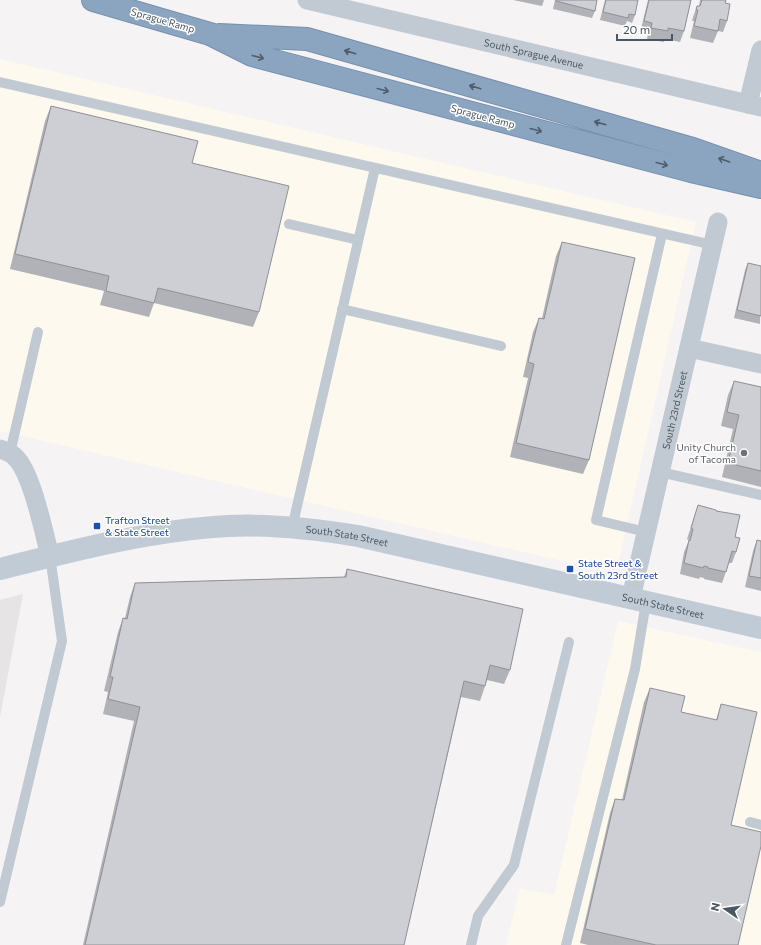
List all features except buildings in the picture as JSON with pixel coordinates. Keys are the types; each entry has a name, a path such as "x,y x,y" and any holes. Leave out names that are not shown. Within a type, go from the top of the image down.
{"highway":[{"name":"Sprague Ramp","path":"93,0 210,34 252,55 691,172 761,187"},
{"name":"Sprague Ramp","path":"210,34 307,40 693,149 761,173"}],"street":[{"name":"South Sprague Avenue","path":"312,1 755,105"},
{"path":"755,105 761,50"},
{"name":"South 23rd Street","path":"639,600 646,532 718,222"},
{"path":"689,348 761,364"},
{"path":"5,451 17,458 31,485 50,556"},
{"name":"South State Street","path":"0,569 131,538 229,526 292,528 358,536 761,628"}],"lane":[{"path":"0,82 713,245"},
{"path":"292,528 375,168"},
{"path":"289,224 358,240"},
{"path":"646,532 596,520 662,234"},
{"path":"342,309 501,346"},
{"path":"5,451 38,332"},
{"path":"660,472 761,495"},
{"path":"0,902 62,641 50,556"},
{"path":"566,945 635,669 639,600"},
{"path":"471,945 478,916 514,865 569,642"},
{"path":"750,822 761,825"}],"shaded area":[{"path":"0,59 696,222 619,560 610,572 0,431"},
{"path":"23,594 0,717 0,600"},
{"path":"618,621 761,652 761,945 506,945 520,888 554,895"}],"place":[{"name":"Unity Church of Tacoma","path":"744,453"},
{"name":"Trafton Street & State Street","path":"97,526"},
{"name":"State Street & South 23rd Street","path":"570,569"}]}
